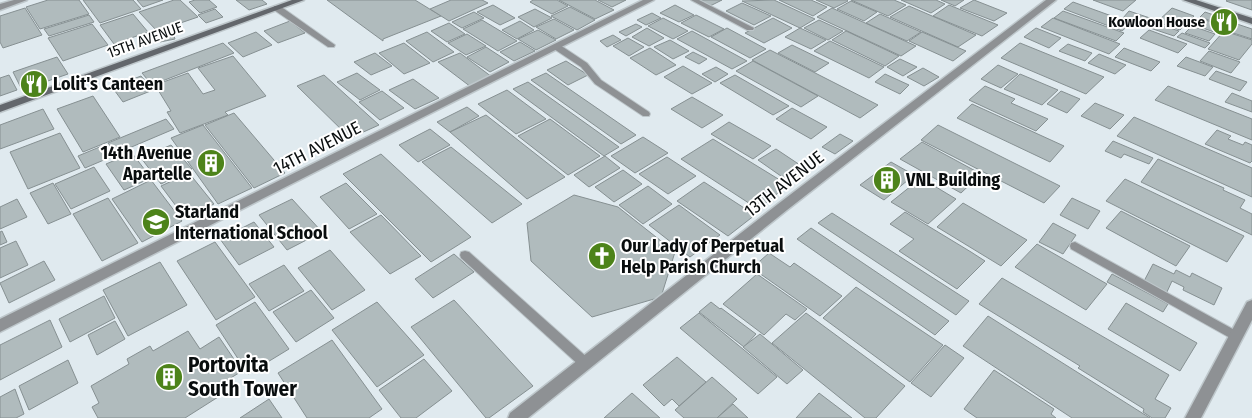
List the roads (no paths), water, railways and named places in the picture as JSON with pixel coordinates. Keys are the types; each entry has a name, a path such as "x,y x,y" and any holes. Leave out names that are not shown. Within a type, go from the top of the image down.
{"main road":[{"name":"15TH AVENUE","path":"0,109 300,0"},
{"path":"1187,0 1252,22"}],"street":[{"path":"0,7 23,0"},
{"name":"14TH AVENUE","path":"0,326 650,0"},
{"name":"13TH AVENUE","path":"516,418 882,130 1052,0"},
{"path":"1192,418 1252,306"}],"lane":[{"path":"694,0 750,28"},
{"path":"277,8 331,45"},
{"path":"558,47 584,65 598,82 646,114"},
{"path":"1075,246 1236,336"},
{"path":"465,255 585,363"}],"place":[{"name":"Kowloon House","path":"1224,22"},
{"name":"Lolit's Canteen","path":"34,84"},
{"name":"14th Avenue Apartelle","path":"211,163"},
{"name":"VNL Building","path":"887,180"},
{"name":"Starland International School","path":"156,222"},
{"name":"Our Lady of Perpetual Help Parish Church","path":"602,256"},
{"name":"Portovita South Tower","path":"169,377"}]}
